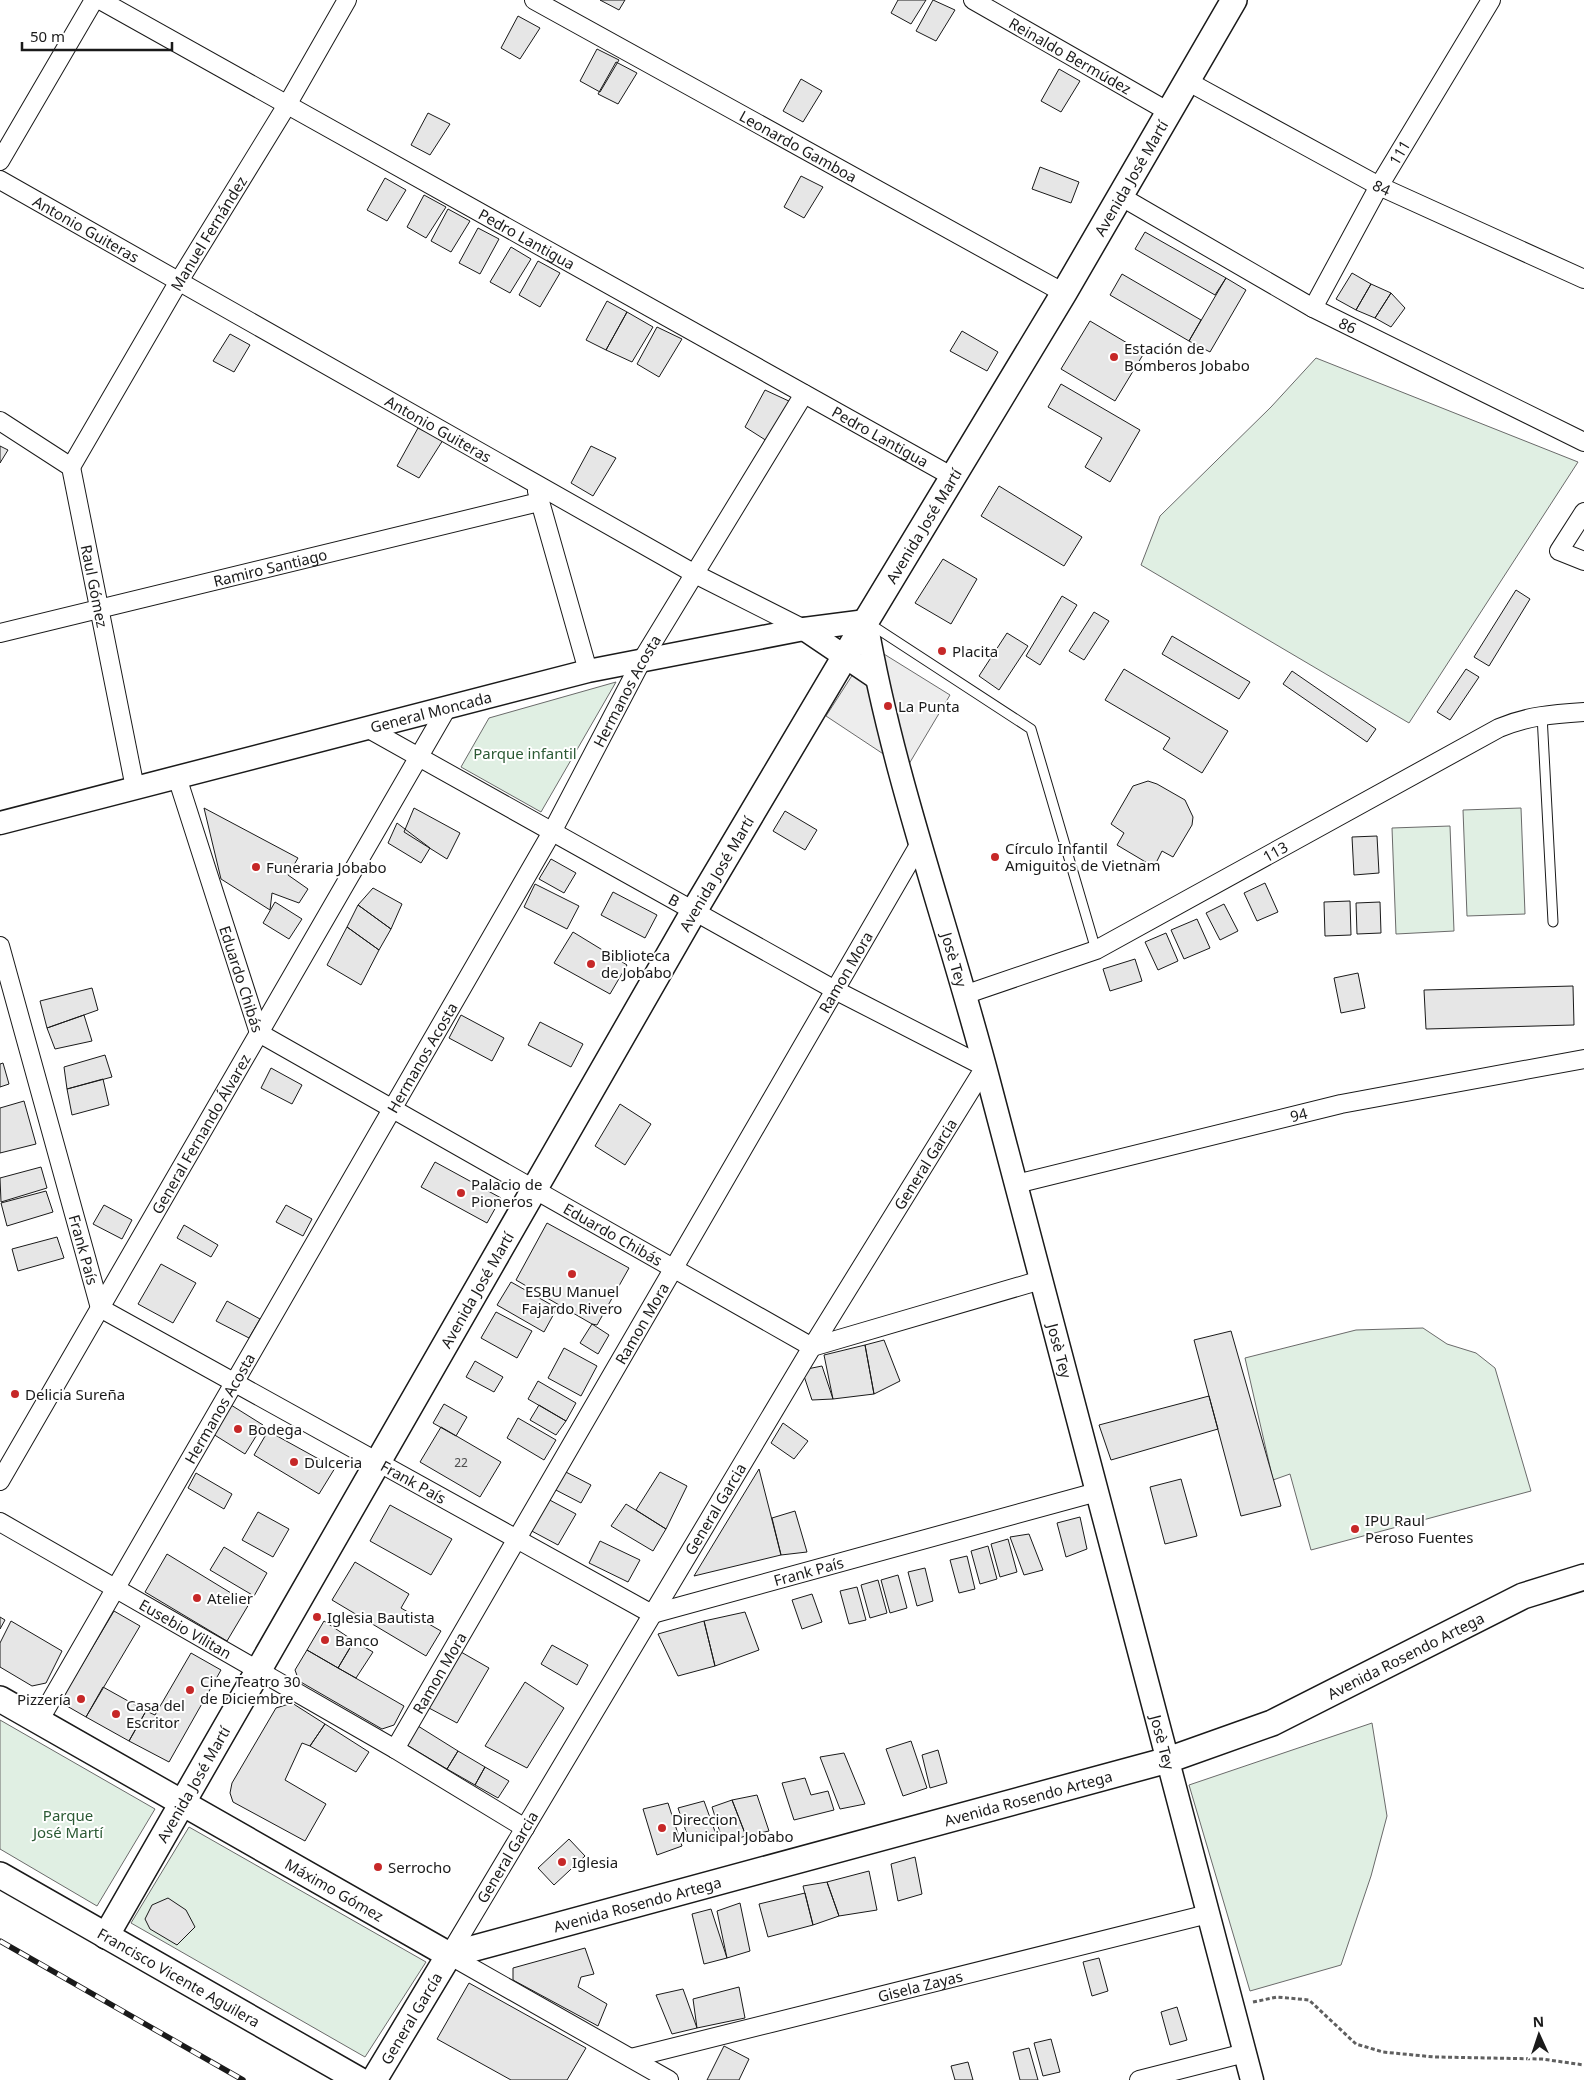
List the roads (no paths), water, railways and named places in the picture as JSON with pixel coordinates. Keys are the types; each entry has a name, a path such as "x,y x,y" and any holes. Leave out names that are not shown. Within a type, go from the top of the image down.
{"main road":[{"name":"Avenida José Martí","path":"106,1936 694,911 1064,293 1234,0"},
{"name":"Avenida Rosendo Artega","path":"449,1955 1168,1760 1272,1722 1523,1596 1584,1577"},
{"name":"Máximo Gómez","path":"0,1699 449,1955"},
{"name":"Francisco Vicente Aguilera","path":"0,1875 359,2080"},
{"name":"General García","path":"374,2080 449,1955"}],"street":[{"path":"0,161 94,0"},
{"name":"Pedro Lantigua","path":"100,0 953,477"},
{"name":"Manuel Fernández","path":"72,467 179,282 287,104 347,0"},
{"name":"Leonardo Gamboa","path":"534,0 1064,293"},
{"name":"Reinaldo Bermúdez","path":"973,0 1169,112"},
{"name":"111","path":"1313,308 1380,186 1491,0"},
{"name":"84","path":"1187,81 1380,186 1584,279"},
{"name":"Antonio Guiteras","path":"0,180 536,482 695,574 804,629 845,658 875,676"},
{"name":"86","path":"1120,196 1313,308 1584,442"},
{"name":"Hermanos Acosta","path":"38,1721 552,832 642,660 804,394"},
{"path":"0,421 72,467"},
{"name":"Raul Gómez","path":"72,467 135,788"},
{"path":"536,482 539,502 588,671"},
{"name":"Ramiro Santiago","path":"0,634 539,502"},
{"path":"1584,512 1559,551 1584,561"},
{"name":"General Moncada","path":"0,823 588,671 804,629 866,621"},
{"name":"Josè Tey","path":"866,621 875,676 919,845 985,1067 1252,2080"},
{"name":"General Fernando Álvarez","path":"0,1481 447,708"},
{"name":"113","path":"964,995 1096,950 1499,728 1519,719 1542,714 1584,712"},
{"name":"B","path":"367,728 835,990 985,1067"},
{"name":"Eduardo Chibás","path":"177,778 259,1033 812,1347"},
{"name":"Ramon Mora","path":"395,1748 919,845"},
{"name":"Frank País","path":"0,946 100,1308 652,1614 1097,1492"},
{"name":"94","path":"1016,1184 1341,1104 1584,1059"},
{"name":"General Garcia","path":"449,1955 812,1347 985,1067"},
{"path":"812,1347 1041,1280"},
{"name":"Eusebio Vilitan","path":"0,1522 395,1748 525,1828"},
{"name":"Gisela Zayas","path":"631,2058 1208,1914"},
{"name":"Máximo Gómez","path":"449,1955 669,2080"},
{"path":"1139,2080 1245,2052"}],"lane":[{"path":"866,621 1031,729 1096,950"},
{"path":"1542,714 1553,922"}],"railway":[{"path":"0,1941 243,2080"}],"place":[{"name":"Estación de Bomberos Jobabo","path":"1114,357"},
{"name":"Placita","path":"942,651"},
{"name":"La Punta","path":"888,706"},
{"name":"Círculo Infantil Amiguitos de Vietnam","path":"995,857"},
{"name":"Funeraria Jobabo","path":"256,867"},
{"name":"Biblioteca de Jobabo","path":"591,964"},
{"name":"Palacio de Pioneros","path":"461,1193"},
{"name":"ESBU Manuel Fajardo Rivero","path":"572,1274"},
{"name":"Delicia Sureña","path":"15,1394"},
{"name":"Bodega","path":"238,1429"},
{"name":"Dulceria","path":"294,1462"},
{"name":"IPU Raul Peroso Fuentes","path":"1355,1529"},
{"name":"Atelier","path":"197,1598"},
{"name":"Iglesia Bautista","path":"317,1617"},
{"name":"Banco","path":"325,1640"},
{"name":"Cine Teatro 30 de Diciembre","path":"190,1690"},
{"name":"Pizzería","path":"81,1699"},
{"name":"Casa del Escritor","path":"116,1714"},
{"name":"Direccion Municipal Jobabo","path":"662,1828"},
{"name":"Iglesia","path":"562,1862"},
{"name":"Serrocho","path":"378,1867"}],"park label":[{"name":"Parque infantil","path":"525,753"},
{"name":"Parque José Martí","path":"68,1824"}]}
